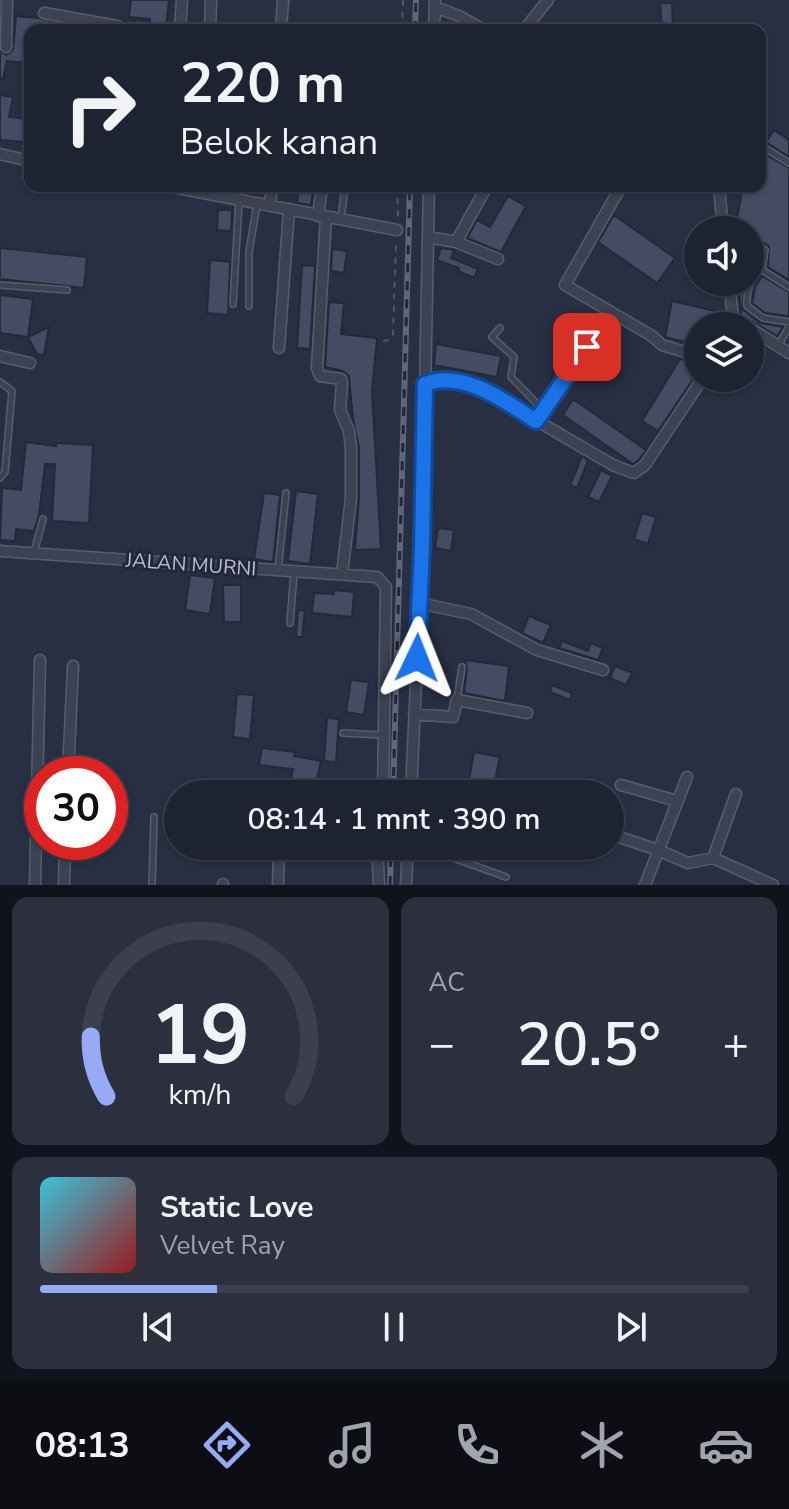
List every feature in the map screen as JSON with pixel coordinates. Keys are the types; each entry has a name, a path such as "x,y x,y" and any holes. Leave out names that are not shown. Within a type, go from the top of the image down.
{"street":[{"path":"6,47 7,0"},
{"path":"180,24 182,0"},
{"path":"210,24 211,0"},
{"path":"281,24 283,0"},
{"path":"529,24 548,0"},
{"path":"434,24 435,4 473,24"},
{"path":"44,13 95,24"},
{"path":"0,154 24,160"},
{"path":"216,192 257,204 397,230"},
{"path":"270,206 271,192"},
{"path":"322,192 317,368 320,376 337,378 342,382 340,410 350,439 351,498 342,574"},
{"path":"412,780 429,192"},
{"path":"456,242 484,192"},
{"path":"618,192 565,285 662,345 684,352"},
{"path":"720,192 722,216"},
{"path":"279,348 289,209"},
{"path":"428,237 456,242 498,259"},
{"path":"764,337 789,353"},
{"path":"0,356 30,363"},
{"path":"425,384 453,380 474,387 630,472 638,472 693,392"},
{"name":"JALAN MURNI","path":"0,551 377,577 386,587 381,735"},
{"path":"419,603 471,614 537,650 603,670"},
{"path":"35,885 40,660"},
{"path":"69,756 73,666"},
{"path":"414,714 453,717 457,700 527,713"},
{"path":"381,735 383,780"},
{"path":"645,885 687,777"},
{"path":"624,786 677,801"},
{"path":"713,858 736,794"},
{"path":"624,839 688,863 713,858 773,885"},
{"path":"64,885 65,860"},
{"path":"278,885 279,860"},
{"path":"373,860 379,885"},
{"path":"406,885 407,860"}],"lane":[{"path":"766,149 789,163"},
{"path":"341,220 344,192"},
{"path":"233,304 239,200"},
{"path":"249,306 249,252 257,204"},
{"path":"764,271 789,287"},
{"path":"0,285 67,290"},
{"path":"749,296 747,306 763,318 789,324 778,346"},
{"path":"500,328 492,337 514,357 511,377 543,410"},
{"path":"536,421 587,347"},
{"path":"0,382 12,391 5,472 0,478"},
{"path":"278,571 286,493"},
{"path":"34,552 43,519"},
{"path":"290,623 294,572"},
{"path":"457,700 462,667"},
{"path":"343,733 381,735"},
{"path":"152,885 154,817"},
{"path":"459,860 506,877"}],"path":[{"path":"402,24 403,0"},
{"path":"383,341 393,336 397,192"}],"building":[{"path":"131,0 169,0 166,24 150,24 150,19 129,17"},
{"path":"660,3 672,3 673,24 662,24"},
{"path":"16,16 66,24 24,24 24,62 7,61 3,79 0,79 0,52 7,55 13,50"},
{"path":"0,95 13,97 9,117 24,119 24,142 0,140"},
{"path":"774,130 789,140 789,157 766,142"},
{"path":"766,155 789,168 789,280 768,267 769,246 764,243 764,216 738,216 742,192 766,192"},
{"path":"298,192 313,192 311,205 297,203"},
{"path":"508,196 526,206 501,252 467,238 477,220 490,227"},
{"path":"218,210 232,210 231,231 217,230"},
{"path":"614,215 675,258 657,283 598,242"},
{"path":"0,248 87,257 84,288 0,279"},
{"path":"441,248 454,250 451,258 478,269 474,278 458,271 459,268 437,260"},
{"path":"332,249 347,251 344,273 331,271"},
{"path":"210,260 230,262 228,315 207,313"},
{"path":"302,265 315,266 310,349 297,348"},
{"path":"764,277 789,292 789,316 765,313 752,303 753,296 764,296"},
{"path":"0,295 33,299 28,337 0,333"},
{"path":"739,296 743,296 742,309 746,312 741,312"},
{"path":"672,301 720,312 684,312 684,342 665,337"},
{"path":"329,302 344,303 341,334 377,338 372,392 381,549 355,550 359,447 349,376 343,371 325,367"},
{"path":"584,321 615,339 610,346 585,332 557,380 552,377"},
{"path":"764,324 783,327 777,336 764,328"},
{"path":"49,327 44,355 37,354 28,337"},
{"path":"436,344 501,356 497,377 434,365"},
{"path":"680,359 684,360 684,392 658,431 642,421"},
{"path":"573,399 646,450 639,460 633,464 563,415"},
{"path":"26,442 56,446 56,443 93,445 89,523 52,521 55,464 45,464 34,531 16,529 15,541 0,540 2,488 21,490"},
{"path":"582,456 588,460 577,488 570,485"},
{"path":"601,470 612,476 599,502 588,497"},
{"path":"296,491 318,494 310,564 288,561"},
{"path":"264,493 280,495 273,562 254,559"},
{"path":"642,513 656,517 648,544 634,539"},
{"path":"438,528 454,530 451,551 435,548"},
{"path":"190,575 215,578 210,614 185,610"},
{"path":"223,585 241,585 241,622 224,622"},
{"path":"334,590 354,592 352,617 312,613 314,593 334,594"},
{"path":"298,610 305,611 302,637 296,637"},
{"path":"529,616 551,625 543,643 522,633"},
{"path":"562,641 588,651 591,643 603,648 598,660 559,648"},
{"path":"465,660 509,666 505,701 464,693"},
{"path":"615,666 632,673 626,685 610,678"},
{"path":"351,680 369,682 364,715 346,712"},
{"path":"552,685 572,693 570,700 550,692"},
{"path":"237,694 254,695 250,739 233,737"},
{"path":"327,718 339,719 336,762 324,761"},
{"path":"262,748 295,752 294,756 321,761 317,780 291,779 293,769 259,765"},
{"path":"474,752 500,757 495,780 469,780"}],"railway":[{"path":"415,24 416,0"},
{"path":"393,780 410,192"},
{"path":"390,885 391,860"}],"route":[{"path":"417,658 425,384 453,380 489,393 536,421 587,347"}]}
